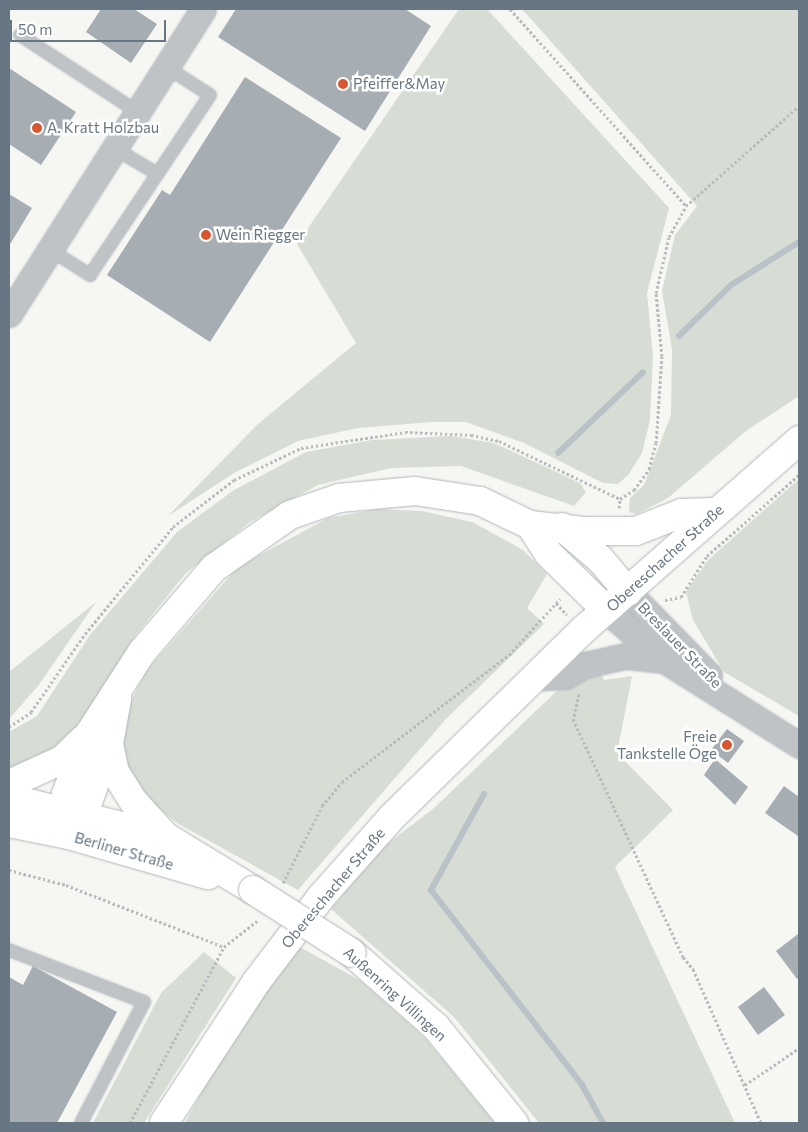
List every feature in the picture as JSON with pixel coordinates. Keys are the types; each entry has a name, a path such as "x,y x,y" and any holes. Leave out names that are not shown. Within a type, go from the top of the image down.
{"street":[{"path":"9,314 112,147 203,9"},
{"name":"Obereschacher Straße","path":"164,1123 257,981 321,897 437,770 606,610 799,440"},
{"name":"Berliner Straße","path":"72,821 99,739 119,690 176,607 214,568 290,515 375,491 434,491 480,501 530,525 636,531 682,513 716,512"},
{"path":"530,525 548,553 606,610"},
{"path":"560,526 600,559 628,592"},
{"name":"Breslauer Straße","path":"628,592 732,698"},
{"name":"Breslauer Straße","path":"606,610 664,660 732,698 799,745"},
{"path":"533,678 565,676 585,665 625,656 664,660"},
{"path":"9,784 62,760 99,739 115,772 134,802 166,838"},
{"name":"Berliner Straße","path":"9,798 257,887"},
{"name":"Berliner Straße","path":"9,823 72,821 166,838 257,887"},
{"name":"Außenring Villingen","path":"257,887 352,953 436,1027 514,1123"}],"lane":[{"path":"20,35 136,111"},
{"path":"49,249 90,275 156,173 210,95 166,67"},
{"path":"112,147 156,173"},
{"path":"9,950 144,1002 81,1123"}],"path":[{"path":"510,9 686,206"},
{"path":"620,499 634,490 649,469 656,443 662,356 656,292 668,237 686,206 799,106"},
{"path":"668,598 681,596 708,556 799,475"},
{"path":"257,887 342,782 509,655 556,603"},
{"path":"580,690 573,719 745,1085 761,1123"},
{"path":"9,870 66,885 224,947"},
{"path":"130,1123 224,947 260,919"},
{"path":"745,1085 799,1048"}],"shaded area":[{"path":"459,9 487,9 669,208 647,293 653,356 650,420 642,453 629,474 618,484 603,483 524,443 466,422 431,422 358,428 298,441 234,473 168,516 258,424 356,343 297,244"},
{"path":"522,9 799,9 799,396 746,431 668,498 637,514 629,512 630,498 644,485 671,415 672,349 662,291 675,235 697,206"},
{"path":"451,436 494,443 580,483 586,492 574,506 461,466 391,468 318,485 250,522 186,573 135,636 69,744 9,777 9,732 37,716 90,635 177,532 234,490 306,452 372,440"},
{"path":"799,479 799,716 724,672 693,620 686,592 708,560"},
{"path":"378,509 422,511 472,522 523,550 547,574 527,608 544,624 446,719 298,890 177,823 145,798 129,775 121,750 125,712 147,670 238,567 328,518"},
{"path":"96,602 38,686 9,719 9,672"},
{"path":"599,669 604,680 632,676 617,753 673,810 615,867 735,1123 539,1123 454,1017 331,909 382,848 434,808 561,687"},
{"path":"298,946 361,981 425,1038 495,1123 185,1123 215,1067"},
{"path":"204,952 236,978 144,1123 93,1123 161,993"}],"building":[{"path":"101,9 134,9 157,24 131,63 86,32"},
{"name":"Pfeiffer&May","path":"236,9 405,9 431,26 365,131 218,37"},
{"name":"A. Kratt Holzbau","path":"9,68 76,112 41,165 9,144"},
{"name":"Wein Riegger","path":"245,77 341,138 210,342 107,275 162,190 170,195"},
{"path":"9,194 32,208 9,246"},
{"path":"727,729 744,741 728,763 711,750"},
{"path":"715,759 748,787 735,805 704,775"},
{"path":"784,786 799,797 798,836 765,813"},
{"path":"798,934 799,978 797,979 776,951"},
{"path":"33,966 117,1012 57,1123 9,1123 9,977 23,985"},
{"path":"764,987 785,1015 758,1035 738,1007"}],"waterway":[{"path":"679,336 731,285 799,242"},
{"path":"558,453 643,372"},
{"path":"484,794 431,890 582,1085 603,1123"}],"place":[{"name":"Pfeiffer&May","path":"343,84"},
{"name":"A. Kratt Holzbau","path":"37,128"},
{"name":"Wein Riegger","path":"206,235"},
{"name":"Freie Tankstelle Öge","path":"727,745"}]}
